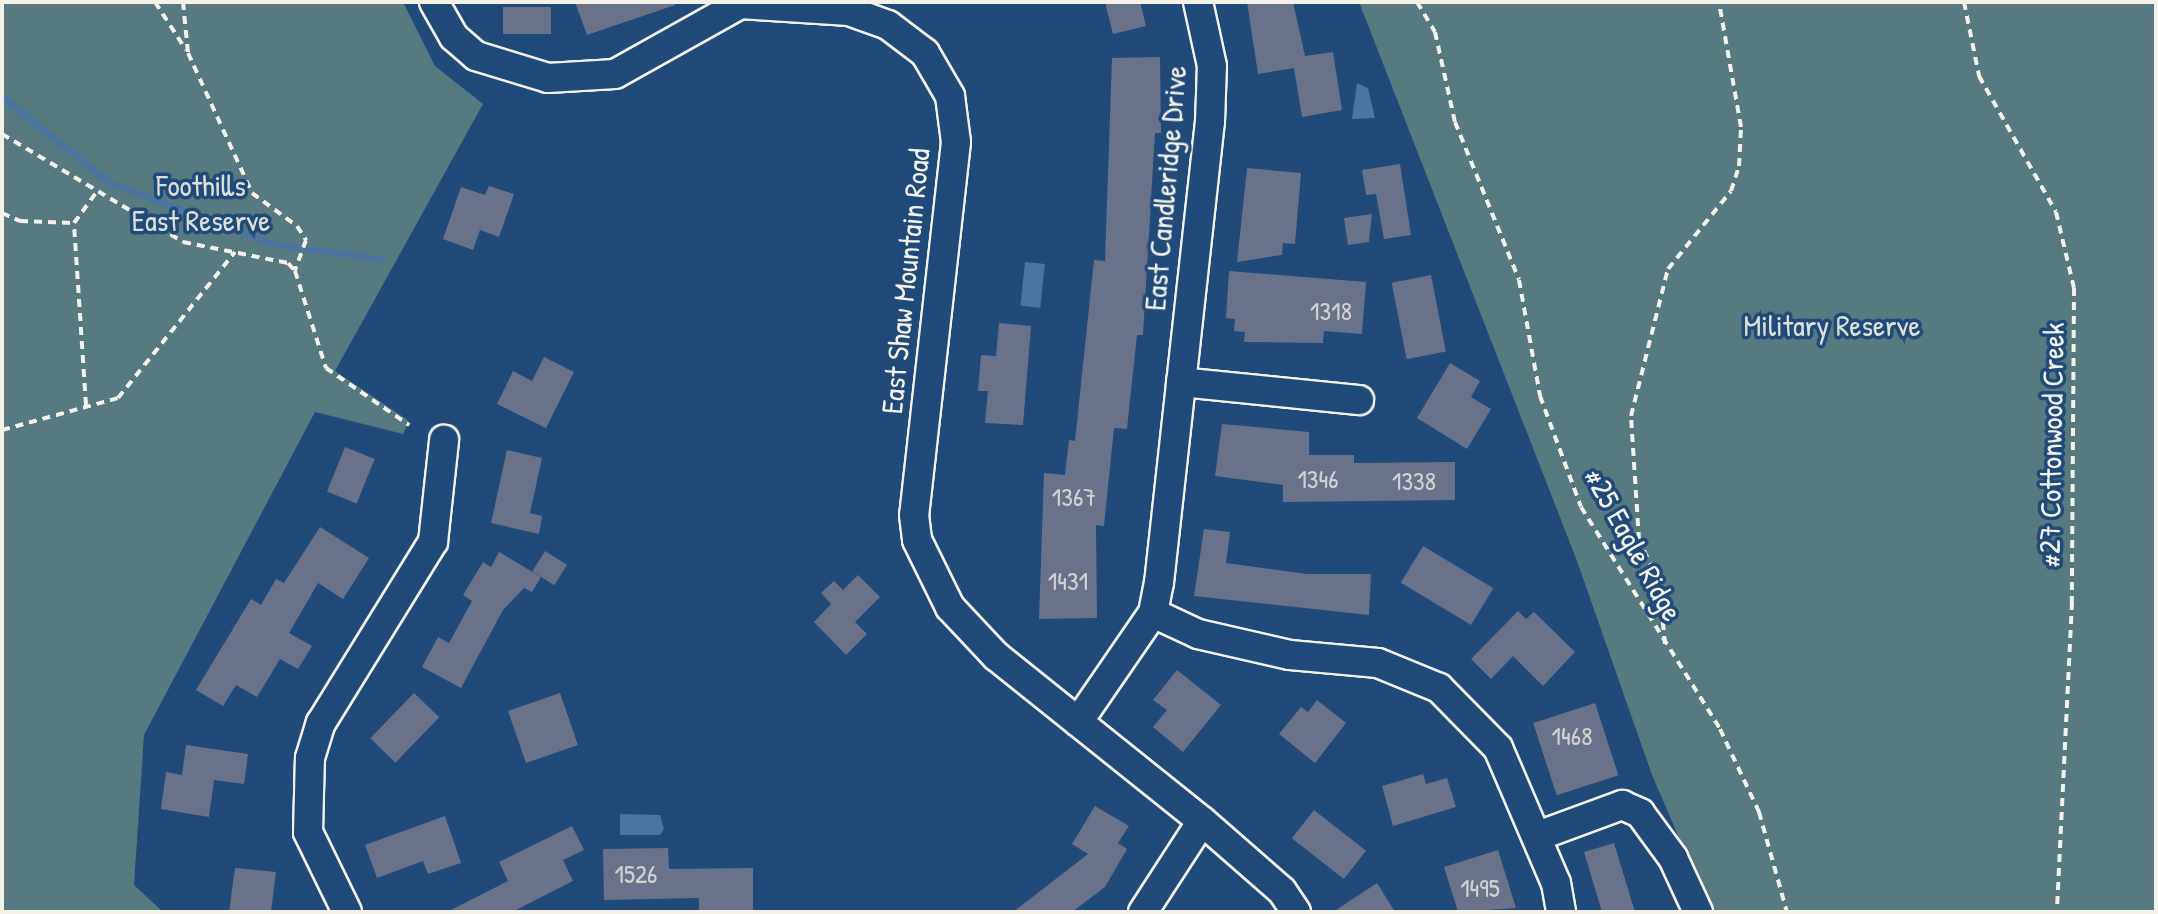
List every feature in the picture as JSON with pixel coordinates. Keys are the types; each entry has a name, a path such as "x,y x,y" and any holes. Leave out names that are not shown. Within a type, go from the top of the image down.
{"street":[{"name":"East Shaw Mountain Road","path":"434,2 454,37 476,56 521,74 579,80 615,74 656,55 732,5 850,6 888,25 925,53 952,111 956,142 914,515 917,540 950,607 996,656 1202,821 1282,891 1296,912"},
{"name":"East Candleridge Drive","path":"1078,722 1153,613 1181,382 1212,66 1198,2"},
{"path":"1181,382 1359,400"},
{"path":"347,912 308,832 310,758 321,723 433,542 444,440"},
{"path":"1153,613 1198,634 1290,655 1378,663 1439,688 1498,748 1538,836 1561,912"},
{"path":"1538,836 1622,805 1640,813 1673,858 1698,912"},
{"path":"1143,912 1202,821"}],"path":[{"path":"155,2 188,53 252,193 297,226 306,240 303,259 295,271"},
{"path":"183,2 188,53"},
{"name":"#25 Eagle Ridge","path":"1417,2 1435,32 1455,122 1519,280 1540,396 1581,507 1665,647 1720,729 1759,812 1787,912"},
{"path":"1665,647 1659,583 1639,540 1631,416 1668,269 1731,191 1739,166 1741,127 1719,2"},
{"name":"#27 Cottonwood Creek","path":"1964,2 1979,76 2056,212 2074,288 2072,602 2057,912"},
{"path":"2,134 96,193 183,242 288,263 295,271 326,368 409,425"},
{"path":"86,405 74,223 96,193"},
{"path":"2,213 20,221 74,223"},
{"path":"2,430 118,398 235,252"}],"green space":[{"name":"Foothills East Reserve","path":"2,2 403,2 435,66 483,104 335,371 409,421 403,434 315,412 144,735 134,885 163,912 2,912"},
{"name":"Military Reserve","path":"1359,2 2156,2 2156,912 1711,912 1652,775 1577,561"}],"water":[{"path":"1357,83 1368,88 1375,118 1352,119"},
{"path":"1025,262 1045,264 1040,308 1020,306"},
{"path":"620,814 660,815 664,829 660,835 620,835"}],"building":[{"path":"575,2 675,2 675,5 587,35"},
{"path":"1105,2 1140,2 1146,26 1113,34"},
{"path":"1247,2 1293,2 1305,56 1333,52 1342,110 1302,117 1294,68 1258,74"},
{"path":"503,7 551,7 551,34 503,34"},
{"path":"1160,57 1161,133 1155,133 1143,335 1137,335 1127,429 1114,428 1104,526 1096,525 1097,618 1039,619 1044,473 1065,475 1069,440 1075,441 1094,260 1105,261 1112,58"},
{"path":"1400,164 1411,235 1384,239 1376,194 1366,195 1362,170"},
{"path":"1247,168 1301,173 1295,244 1283,243 1282,255 1237,262"},
{"path":"489,186 514,194 499,237 480,230 473,250 443,239 461,187 485,195"},
{"path":"1372,214 1369,242 1348,245 1344,218"},
{"path":"1229,271 1366,282 1362,334 1324,331 1323,343 1244,342 1245,332 1234,331 1235,319 1226,318"},
{"path":"1431,275 1446,352 1407,359 1392,283"},
{"path":"999,323 1031,326 1023,425 985,423 988,391 978,391 981,355 996,356"},
{"path":"544,357 574,372 546,428 497,404 513,371 532,381"},
{"path":"1450,363 1480,381 1471,397 1491,409 1467,449 1417,418"},
{"path":"1222,424 1309,432 1309,455 1354,455 1354,463 1455,462 1455,500 1283,502 1283,485 1215,476"},
{"path":"345,447 375,459 357,503 327,492"},
{"path":"507,450 542,458 530,513 542,516 539,534 491,523"},
{"path":"320,527 369,558 343,599 318,583 289,633 312,646 298,669 280,659 257,697 236,685 223,706 196,690 251,599 261,605 276,579 284,583"},
{"path":"1204,529 1230,532 1226,563 1307,574 1371,574 1369,615 1194,596"},
{"path":"1423,546 1493,588 1471,625 1401,583"},
{"path":"545,551 567,565 554,585 532,571"},
{"path":"499,552 541,577 532,592 524,588 503,610 461,688 422,667 438,637 449,643 472,601 463,595 483,562 491,567"},
{"path":"858,575 880,597 855,622 867,634 846,655 814,622 831,604 821,593 834,581 843,590"},
{"path":"1518,611 1526,619 1534,612 1575,652 1543,686 1513,656 1491,679 1471,659"},
{"path":"1177,670 1221,705 1183,752 1153,727 1167,710 1153,700"},
{"path":"414,693 439,717 395,763 370,738"},
{"path":"560,693 578,745 526,763 508,711"},
{"path":"1317,700 1346,723 1315,763 1279,734 1301,707 1308,712"},
{"path":"1595,703 1618,775 1557,795 1533,723"},
{"path":"186,745 248,754 244,784 214,780 209,817 161,809 166,772 182,775"},
{"path":"1423,774 1426,784 1447,778 1456,807 1393,826 1382,786"},
{"path":"1095,806 1129,826 1118,843 1127,849 1105,887 1072,912 1013,912 1088,854 1072,844"},
{"path":"1314,810 1366,851 1344,879 1292,838"},
{"path":"445,816 461,863 428,874 423,861 377,878 365,845"},
{"path":"572,826 584,850 563,860 573,881 512,912 447,912 508,881 499,862"},
{"path":"1614,843 1635,912 1602,912 1584,852"},
{"path":"668,848 669,869 753,868 753,912 699,912 699,898 604,900 603,849"},
{"path":"1498,850 1516,908 1458,912 1444,867"},
{"path":"235,868 276,872 271,912 229,912"},
{"path":"1377,883 1395,912 1333,912"}],"waterway":[{"path":"2,96 110,183 273,244 380,259"}]}
